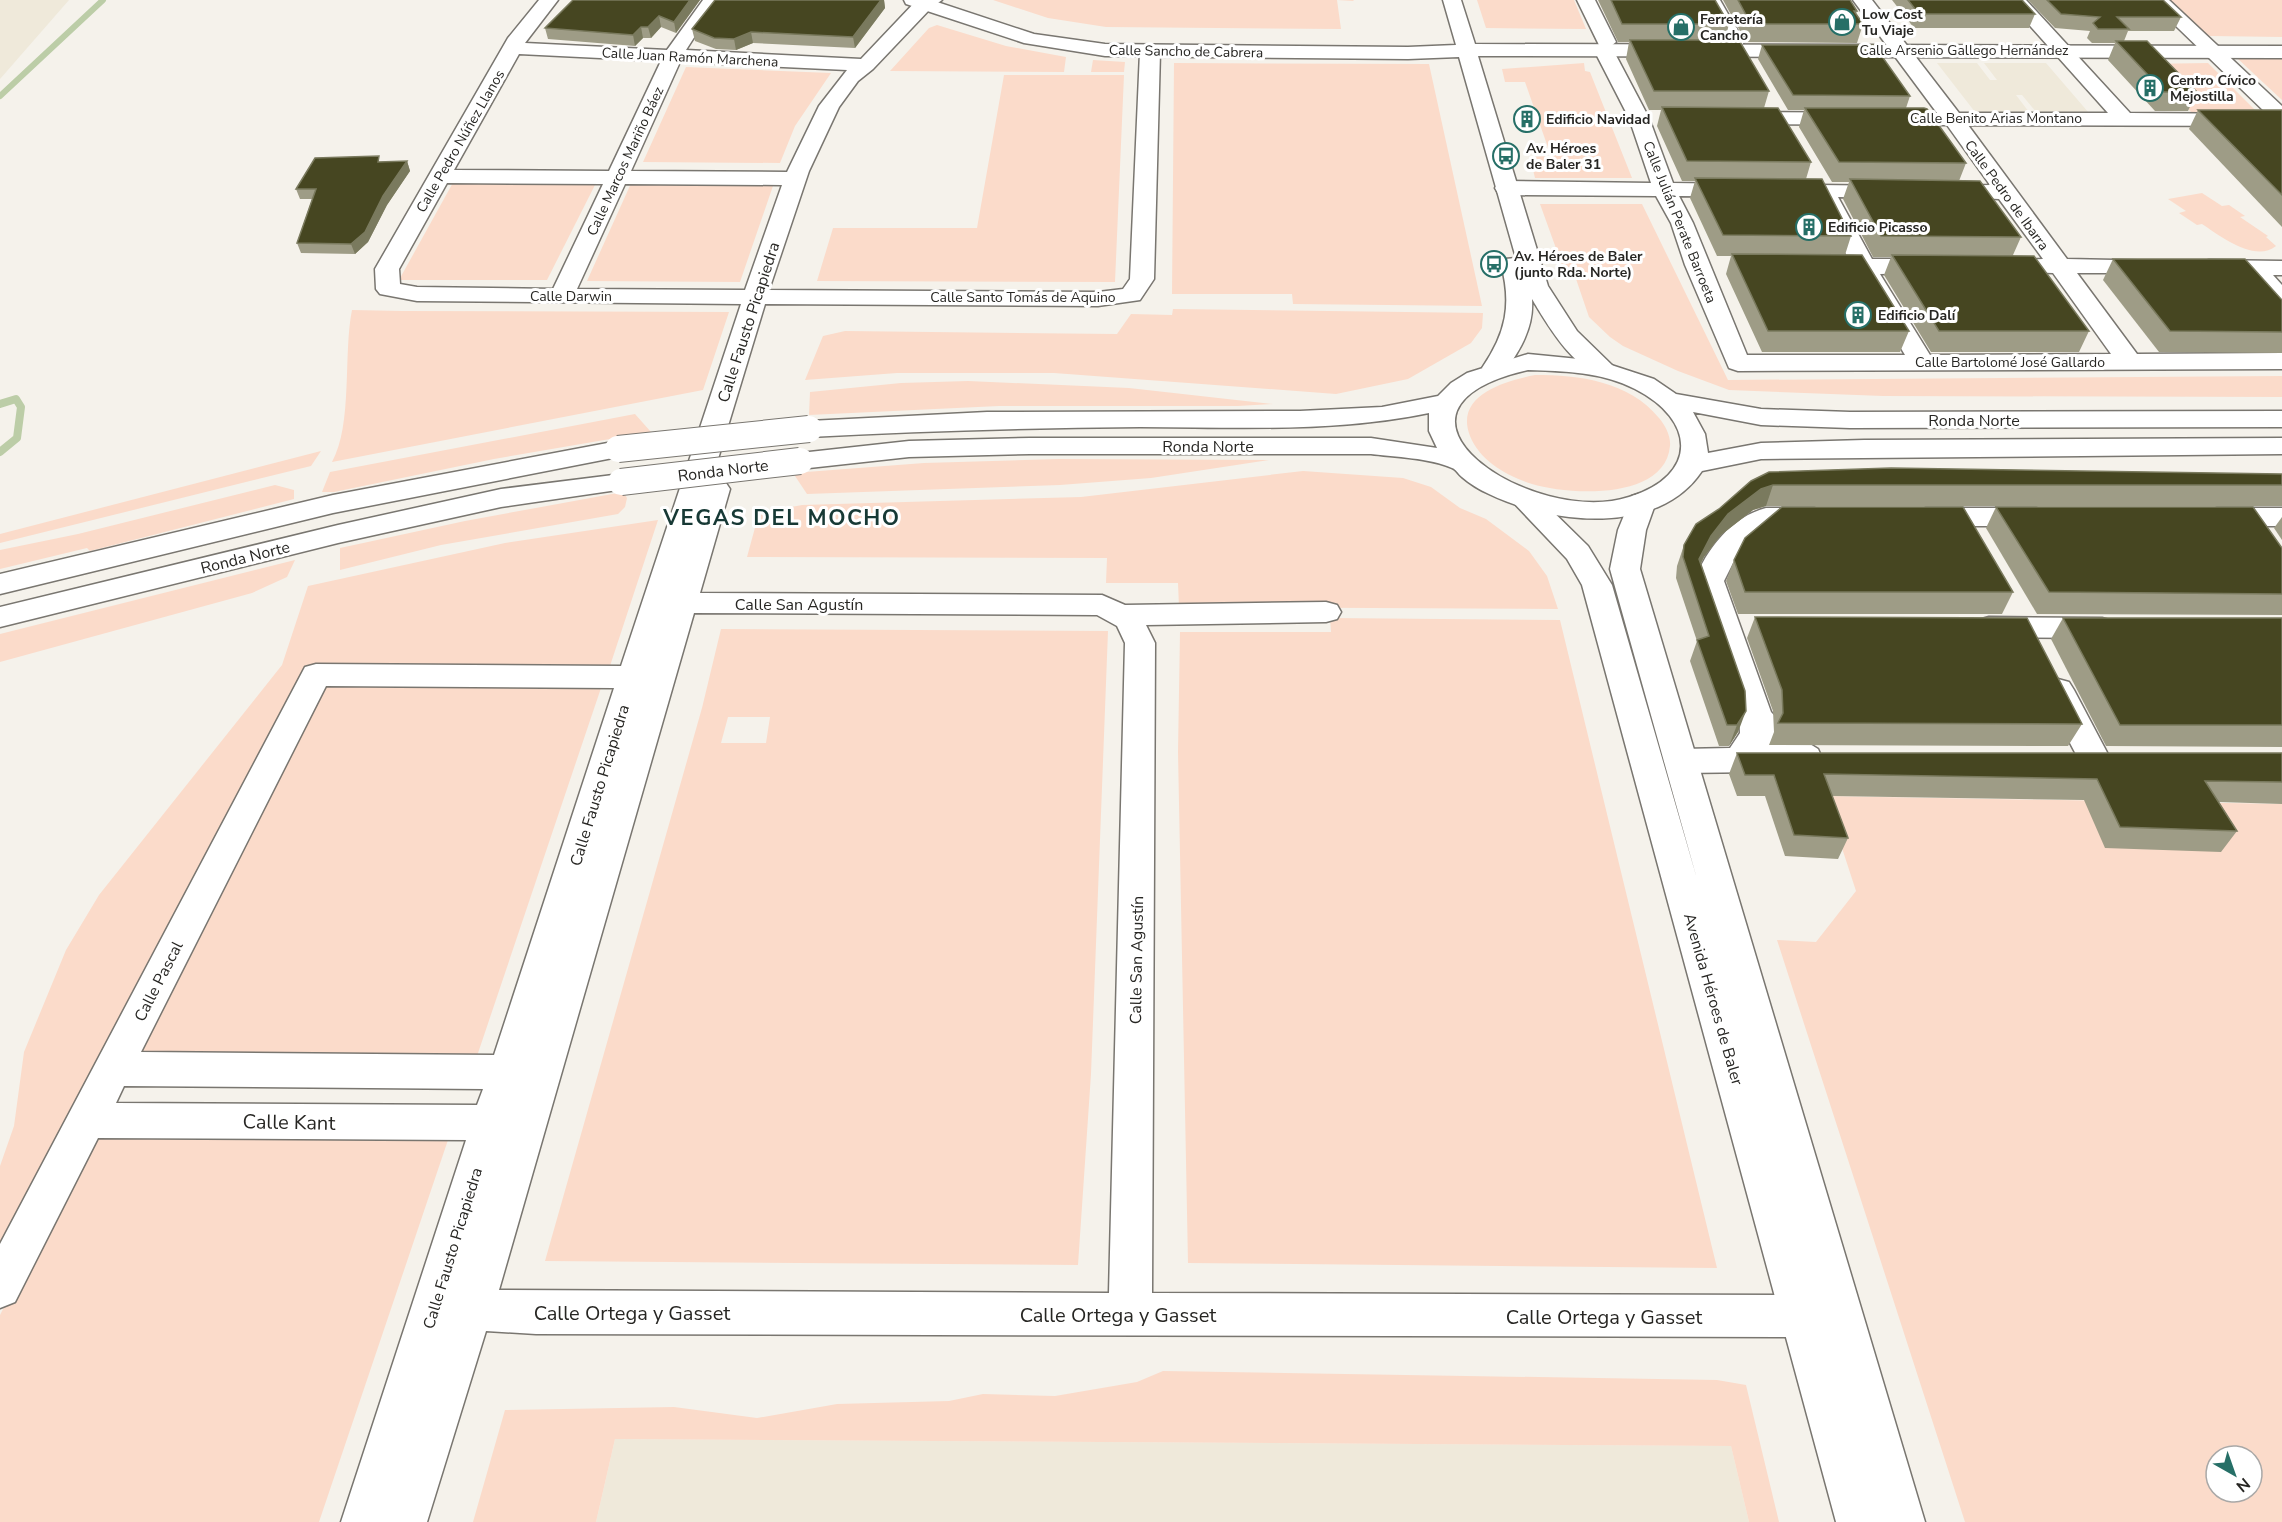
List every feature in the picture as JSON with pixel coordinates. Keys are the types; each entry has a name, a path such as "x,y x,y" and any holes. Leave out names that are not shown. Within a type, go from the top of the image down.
{"main road":[{"name":"Calle Pedro Núñez Llanos","path":"388,289 387,269 518,38 549,0"},
{"name":"Calle Marcos Mariño Báez","path":"562,296 673,56 702,11 713,0"},
{"path":"1440,0 1459,46 1536,285 1548,309 1567,336 1602,369"},
{"path":"1452,0 1459,46 1521,297 1521,316 1510,349 1495,368"},
{"name":"Calle Julián Perate Barroeta","path":"1586,0 1639,118 1665,189 1708,266 1738,363"},
{"path":"1711,0 1750,68"},
{"name":"Calle Pedro de Ibarra","path":"1862,0 1952,118 2057,266 2130,362"},
{"path":"2016,0 2125,120"},
{"path":"2158,0 2282,119"},
{"name":"Calle Sancho de Cabrera","path":"916,7 954,7 1054,30 1117,39 1459,46"},
{"name":"Calle Fausto Picapiedra","path":"365,1522 453,1308 765,297 798,172 812,136 829,106 851,77 867,65 916,7"},
{"name":"Calle Sancho de Cabrera","path":"954,7 1041,41 1105,50 1150,52 1459,46"},
{"name":"Calle Arsenio Gallego Hernández","path":"1459,46 2208,47 2282,42"},
{"name":"Calle Arsenio Gallego Hernández","path":"2208,47 2282,52"},
{"name":"Calle Juan Ramón Marchena","path":"513,48 867,65"},
{"name":"Calle Santo Tomás de Aquino","path":"765,297 1098,299 1131,295 1142,279 1150,52"},
{"name":"Calle Fausto Picapiedra","path":"765,297 826,139 862,78 867,65"},
{"path":"1767,98 1793,140"},
{"path":"1639,118 1661,118"},
{"name":"Calle Benito Arias Montano","path":"1726,118 2282,119"},
{"path":"444,169 798,172"},
{"path":"1812,170 1864,266 1922,362"},
{"path":"1506,188 2005,192"},
{"path":"1806,267 2282,268"},
{"path":"2254,268 2282,298"},
{"name":"Calle Darwin","path":"388,289 417,294 765,297"},
{"name":"Calle Bartolomé José Gallardo","path":"1738,363 2282,361"},
{"name":"Ronda Norte","path":"1528,362 1565,362 1602,369 1638,382 1668,400 1687,421 1695,443 1693,464 1682,480 1641,502 1605,509 1565,508 1525,500 1487,483 1459,461 1445,441 1442,421 1447,402 1465,382 1495,368 1528,362"},
{"name":"Ronda Norte","path":"1668,400 1761,417 1839,420 2282,419"},
{"name":"Ronda Norte","path":"0,584 333,504 618,449 809,429 987,420 1300,419 1382,415 1447,402"},
{"name":"Ronda Norte","path":"0,617 338,534 501,498 909,449 1030,446 1371,446 1409,450 1459,461"},
{"name":"Ronda Norte","path":"1693,464 1761,451 1853,448 2282,446"},
{"name":"Avenida Héroes de Baler","path":"1525,500 1578,553 1597,585 1860,1522"},
{"path":"1641,502 1632,530 1625,569 1901,1522"},
{"path":"1806,758 1782,746 1768,732 1755,713 1709,581 1717,561 1729,544 1766,517 1836,517"},
{"path":"1894,517 2059,517"},
{"path":"1963,517 1981,548"},
{"path":"2190,517 2282,517"},
{"path":"2249,517 2269,545"},
{"path":"2012,601 2095,760"},
{"name":"Calle Fausto Picapiedra","path":"403,1522 453,1308 491,1124 633,677 670,603"},
{"name":"Calle San Agustín","path":"670,603 1102,605 1129,620 1140,643 1130,1314"},
{"name":"Calle San Agustín","path":"1119,615 1326,612"},
{"path":"1723,626 1756,627"},
{"path":"1962,627 2036,648 2127,628"},
{"name":"Calle Pascal","path":"0,1287 316,675 633,677"},
{"path":"1739,761 1756,734 1755,713"},
{"path":"1682,761 1840,758"},
{"path":"2060,760 2130,760"},
{"path":"113,1069 508,1072"},
{"name":"Calle Kant","path":"87,1120 491,1124"},
{"name":"Calle Ortega y Gasset","path":"453,1308 536,1313 1802,1316"}],"shaded area":[{"path":"0,0 69,0 0,79"},
{"path":"993,0 1337,0 1341,29 1106,27 1048,18"},
{"path":"1477,0 1574,0 1586,29 1486,28"},
{"path":"2168,0 2282,0 2282,37 2210,36 2203,33"},
{"path":"937,25 1006,46 1066,57 1064,72 890,71 929,28"},
{"path":"2237,58 2282,58 2282,100"},
{"path":"1093,60 1125,62 1124,72 1091,72"},
{"path":"1174,63 1429,64 1482,306 1293,304 1292,294 1172,294"},
{"path":"1584,63 1585,71 1590,72 1632,178 1535,178 1530,157 1551,156 1525,82 1505,82 1502,69"},
{"path":"1937,63 1977,63 1990,80 1997,80 1984,63 2046,63 2089,113 2037,113 2022,95 2016,95 2029,112 1975,112"},
{"path":"2208,63 2258,113 2192,113 2145,64"},
{"path":"686,67 831,73 795,126 780,163 643,162"},
{"path":"1004,75 1124,75 1115,282 817,281 833,228 977,228"},
{"path":"455,179 598,179 547,280 399,280"},
{"path":"633,179 775,180 740,282 587,281"},
{"path":"2202,193 2222,206 2229,205 2245,216 2240,217 2268,236 2266,237 2276,246 2258,251 2238,246 2179,213 2186,211 2168,199"},
{"path":"1540,204 1642,204 1728,380 2282,376 2282,397 1883,396 1729,390 1678,371 1623,346 1589,317 1575,276 1566,276"},
{"path":"1173,309 1483,313 1482,328 1471,343 1408,379 1336,394 1054,373 897,373 805,380 823,336 845,331 1117,334 1131,314 1172,315"},
{"path":"352,310 729,312 703,390 332,462 343,428"},
{"path":"1535,375 1586,379 1618,388 1633,396 1659,418 1667,431 1670,446 1664,464 1651,477 1634,485 1613,490 1590,491 1548,488 1532,484 1513,477 1495,466 1480,453 1470,436 1467,422 1469,410 1485,392 1510,381"},
{"path":"968,381 1129,388 1273,404 999,406 809,415 810,392 901,383"},
{"path":"635,414 651,432 494,459 334,492 322,492 330,472"},
{"path":"321,451 311,466 0,543 0,534"},
{"path":"1059,459 1269,460 1151,478 1060,485 807,494 793,473 924,463"},
{"path":"1303,471 1403,478 1431,487 1460,508 1486,519 1529,551 1547,576 1558,609 1179,607 1178,583 1106,583 1107,558 747,557 759,513 802,505 1081,497"},
{"path":"275,485 294,490 294,499 90,551 87,548 0,569 0,550 78,534"},
{"path":"623,492 627,498 625,507 618,514 441,545 340,570 340,548 465,521"},
{"path":"658,520 609,669 306,665 0,1255 0,1166 14,1126 24,1052 66,950 99,895 282,665 308,586 505,543"},
{"path":"295,560 287,577 252,593 0,662 0,634"},
{"path":"1330,618 1560,620 1717,1268 1188,1263 1178,752 1180,632 1331,632"},
{"path":"721,629 1108,631 1091,1074 1078,1265 545,1261 702,708","holes":["728,717 770,717 766,743 721,743"]},
{"path":"322,683 602,685 474,1065 129,1063"},
{"path":"1825,796 2282,804 2282,1522 1965,1522 1777,940 1816,942 1856,891"},
{"path":"94,1131 450,1134 319,1522 0,1522 0,1315"},
{"path":"1163,1371 1717,1380 1746,1385 1779,1522 1749,1522 1731,1446 615,1439 596,1522 473,1522 505,1410 674,1407 757,1418 837,1404 949,1401 983,1394 1055,1396 1137,1382"},
{"path":"615,1439 1731,1446 1749,1522 596,1522"}],"building":[{"path":"573,0 690,0 674,22 659,16 648,27 641,27 633,35 545,28"},
{"path":"715,0 881,0 853,37 751,32 734,39 714,38 692,29"},
{"path":"1611,0 1715,0 1729,24 1622,24"},
{"path":"1738,0 1850,0 1863,24 1751,24"},
{"path":"1908,0 2022,0 2035,14 1919,14"},
{"path":"2047,0 2163,0 2181,17 2117,17 2129,29 2098,29 2093,23 2100,17 2061,14"},
{"path":"1630,40 1739,40 1769,91 1654,91"},
{"path":"2116,41 2147,41 2197,92 2164,92"},
{"path":"1762,45 1874,45 1910,96 1793,95"},
{"path":"1662,107 1778,108 1811,162 1687,161"},
{"path":"1805,108 1927,109 1966,163 1839,162"},
{"path":"2198,110 2282,110 2282,195"},
{"path":"379,156 378,162 407,161 383,196 365,232 351,244 297,243 316,189 296,189 315,158"},
{"path":"1695,178 1822,179 1851,236 1723,235"},
{"path":"1850,179 1980,181 2021,237 1881,236"},
{"path":"1732,254 1862,255 1909,331 1768,331"},
{"path":"1892,255 2034,256 2089,331 1939,331"},
{"path":"2113,259 2245,259 2282,300 2282,332 2170,331"},
{"path":"1891,468 2282,474 2282,485 1773,485 1761,489 1728,514 1711,536 1699,559 1745,691 1746,711 1737,725 1727,725 1697,640 1709,636 1683,557 1684,545 1696,524 1719,509 1751,481 1769,472"},
{"path":"1782,507 1963,507 2013,592 1745,592 1734,560 1745,538"},
{"path":"1996,507 2253,507 2282,548 2282,594 2049,592"},
{"path":"1755,617 2027,618 2082,724 1778,723 1783,713 1782,690"},
{"path":"2063,618 2282,618 2282,725 2120,725"},
{"path":"1737,753 2282,753 2282,782 2205,781 2237,831 2120,827 2097,779 1824,774 1848,838 1794,835 1774,775 1745,775"}],"waterway":[{"path":"0,96 103,0"},
{"path":"0,404 16,399 21,407 17,438 0,452"}],"place":[{"name":"Low Cost Tu Viaje","path":"1842,22"},
{"name":"Ferretería Cancho","path":"1681,27"},
{"name":"Centro Cívico Mejostilla","path":"2150,88"},
{"name":"Edificio Navidad","path":"1527,119"},
{"name":"Av. Héroes de Baler 31","path":"1506,156"},
{"name":"Edificio Picasso","path":"1809,227"},
{"name":"Av. Héroes de Baler (junto Rda. Norte)","path":"1494,264"},
{"name":"Edificio Dalí","path":"1858,315"}],"district":[{"name":"VEGAS DEL MOCHO","path":"782,517"}]}
